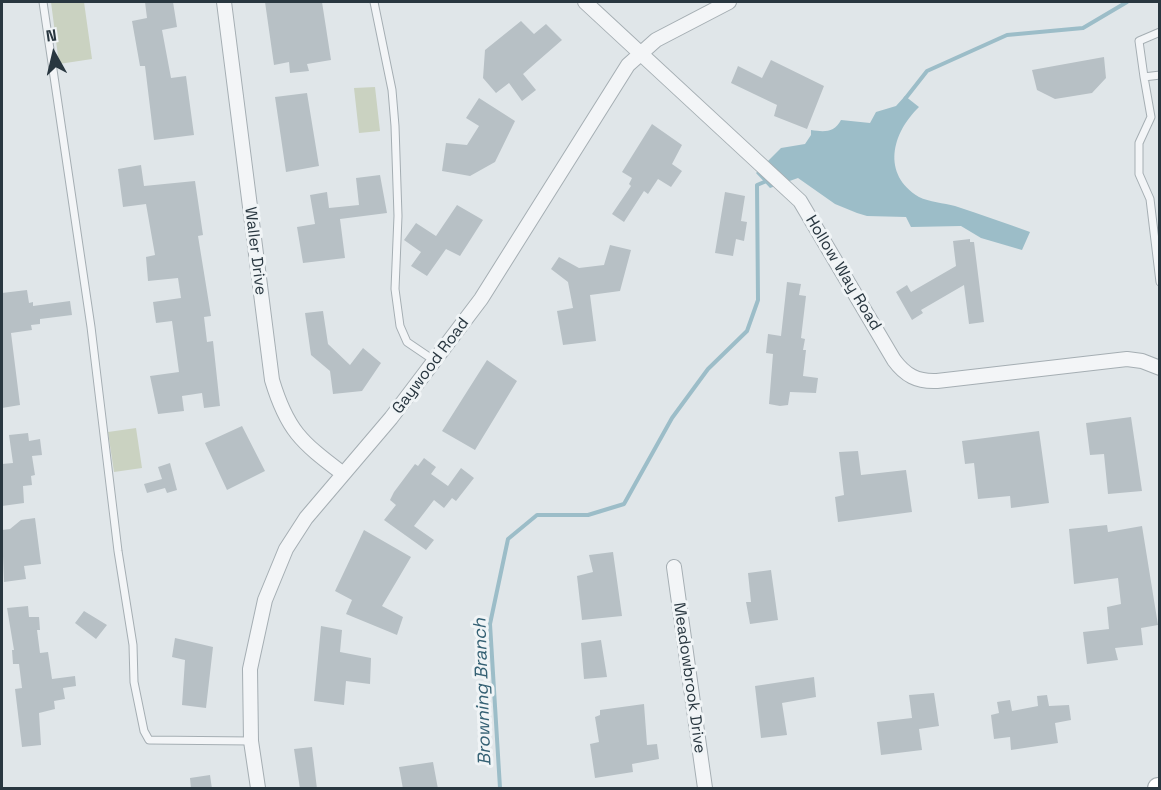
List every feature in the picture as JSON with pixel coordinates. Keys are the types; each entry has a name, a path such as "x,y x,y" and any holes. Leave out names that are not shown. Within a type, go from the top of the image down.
{"street":[{"name":"Waller Drive","path":"224,2 272,380 289,425 304,445 342,473"},
{"name":"Hollow Way Road","path":"585,2 787,187 814,222 894,360 910,376 919,380 937,381 1127,359 1159,366"},
{"name":"Gaywood Road","path":"258,789 250,741 250,669 265,600 286,549 306,518 391,418 481,299 608,96 640,52 656,40 729,2"},
{"name":"Meadowbrook Drive","path":"674,567 705,789"}],"lane":[{"path":"43,2 91,327 118,551 133,645 134,682 144,731 149,740 250,741"},
{"path":"374,2 392,90 396,126 398,216 395,289 400,326 407,342 435,362"},
{"path":"1160,32 1139,41 1151,117 1139,143 1139,174 1150,199 1160,282"},
{"path":"1144,77 1160,75"}],"green space":[{"path":"51,2 84,2 92,59 59,64"},
{"path":"375,87 380,131 359,133 354,88"},
{"path":"136,428 142,468 114,472 108,432"}],"water":[{"path":"905,96 919,107 902,129 895,153 895,165 899,177 907,188 923,199 955,206 1030,232 1022,250 981,238 961,226 911,227 906,217 867,216 857,213 835,204 798,178 770,188 756,173 781,148 805,144 811,135 811,130 828,131 841,120 870,123 876,112 896,106"}],"building":[{"path":"145,2 173,2 177,27 162,30 171,78 186,76 194,135 154,140 145,66 140,66 132,21 147,18"},
{"path":"265,2 322,2 331,60 307,64 309,71 290,73 289,62 274,65"},
{"path":"521,21 534,34 546,24 562,40 523,74 536,90 522,101 509,83 496,93 483,78 485,50"},
{"path":"1104,57 1106,78 1092,93 1055,99 1037,90 1032,70"},
{"path":"771,60 824,86 807,129 774,116 777,105 731,83 738,66 762,78"},
{"path":"307,93 319,166 286,172 275,97"},
{"path":"479,98 515,121 495,162 470,176 442,171 446,143 467,145 479,126 466,118"},
{"path":"652,124 682,145 672,164 682,171 671,187 658,179 648,194 644,191 624,222 612,214 631,186 629,184 632,178 622,172"},
{"path":"141,165 144,186 195,181 203,235 198,236 211,316 204,317 207,342 213,341 220,406 204,408 202,393 182,396 184,411 158,414 150,376 179,372 172,321 156,323 153,302 181,298 178,278 148,281 146,257 155,255 146,204 123,207 118,169"},
{"path":"380,175 387,213 340,219 345,258 303,263 297,227 315,224 310,195 327,192 329,208 359,205 356,178"},
{"path":"725,192 745,196 741,221 747,222 744,241 736,239 733,256 715,253"},
{"path":"457,205 483,220 460,256 446,249 427,276 411,266 421,252 404,240 416,223 436,236"},
{"path":"970,239 970,242 974,242 984,322 969,324 964,285 921,310 923,313 912,320 896,292 907,285 911,292 956,266 953,241"},
{"path":"610,245 631,250 620,291 590,295 596,341 563,345 557,311 573,308 568,282 551,269 559,257 579,268 604,265"},
{"path":"787,282 801,284 799,295 806,296 801,338 805,339 803,350 806,350 803,376 818,378 816,393 790,392 788,405 780,406 769,404 773,354 766,353 768,334 781,336"},
{"path":"27,290 29,303 33,302 33,306 70,301 72,315 40,319 40,324 31,325 32,330 11,333 20,405 2,408 2,293"},
{"path":"323,311 328,344 350,365 363,348 381,363 362,391 333,394 330,371 311,355 305,313"},
{"path":"487,360 517,381 475,450 442,431"},
{"path":"1131,417 1142,491 1108,494 1104,454 1090,455 1086,423"},
{"path":"242,426 265,471 227,490 205,443"},
{"path":"1039,431 1049,503 1011,508 1010,496 978,499 974,463 965,464 962,441"},
{"path":"28,433 29,441 40,439 42,455 32,456 35,475 31,476 32,485 23,486 24,503 2,506 2,464 13,463 9,435"},
{"path":"858,451 861,475 906,470 912,512 838,522 835,497 844,495 839,452"},
{"path":"424,458 436,467 431,474 448,486 461,468 474,478 456,501 452,498 444,508 434,500 414,526 434,540 426,550 384,520 396,505 390,500 394,492 415,464 418,466"},
{"path":"170,463 177,490 167,493 165,488 147,493 144,484 162,479 158,467"},
{"path":"35,518 41,564 24,566 26,579 4,582 2,530 10,529 21,520"},
{"path":"1107,525 1108,532 1142,526 1158,625 1141,628 1143,645 1115,648 1118,660 1087,664 1083,632 1109,629 1107,607 1121,604 1118,578 1074,584 1069,529"},
{"path":"364,530 411,557 382,606 403,617 397,635 346,614 352,600 335,591"},
{"path":"613,552 622,616 582,620 577,576 593,572 589,555"},
{"path":"771,570 778,620 750,624 746,602 751,602 748,573"},
{"path":"28,606 29,617 39,617 40,630 37,630 40,653 48,652 52,679 75,676 76,686 63,688 65,699 54,701 55,709 39,713 41,745 22,747 15,689 22,688 19,664 13,664 12,650 14,650 7,608"},
{"path":"84,611 107,625 96,639 75,623"},
{"path":"321,626 342,630 340,652 371,658 370,684 346,681 344,705 314,701"},
{"path":"175,638 213,647 206,708 182,705 185,660 172,657"},
{"path":"601,640 607,677 584,679 581,643"},
{"path":"814,677 816,697 782,703 787,735 761,738 755,686"},
{"path":"934,693 939,726 919,729 922,750 881,755 877,722 912,718 909,695"},
{"path":"1047,695 1049,706 1069,705 1071,720 1055,723 1058,743 1011,750 1010,737 994,739 991,715 999,713 997,702 1010,700 1012,711 1038,706 1037,696"},
{"path":"644,704 647,745 657,744 659,759 632,764 633,772 595,778 590,744 599,742 595,717 600,715 600,710"},
{"path":"312,747 317,789 300,789 294,749"},
{"path":"433,762 438,789 403,789 399,767"},
{"path":"210,775 212,789 191,789 190,778"}],"waterway":[{"name":"Browning Branch","path":"905,99 927,71 1007,35 1083,28 1127,2"},
{"name":"Browning Branch","path":"500,788 490,624 508,539 537,515 588,515 624,504 672,418 708,369 747,331 758,300 757,185 769,180"}]}
